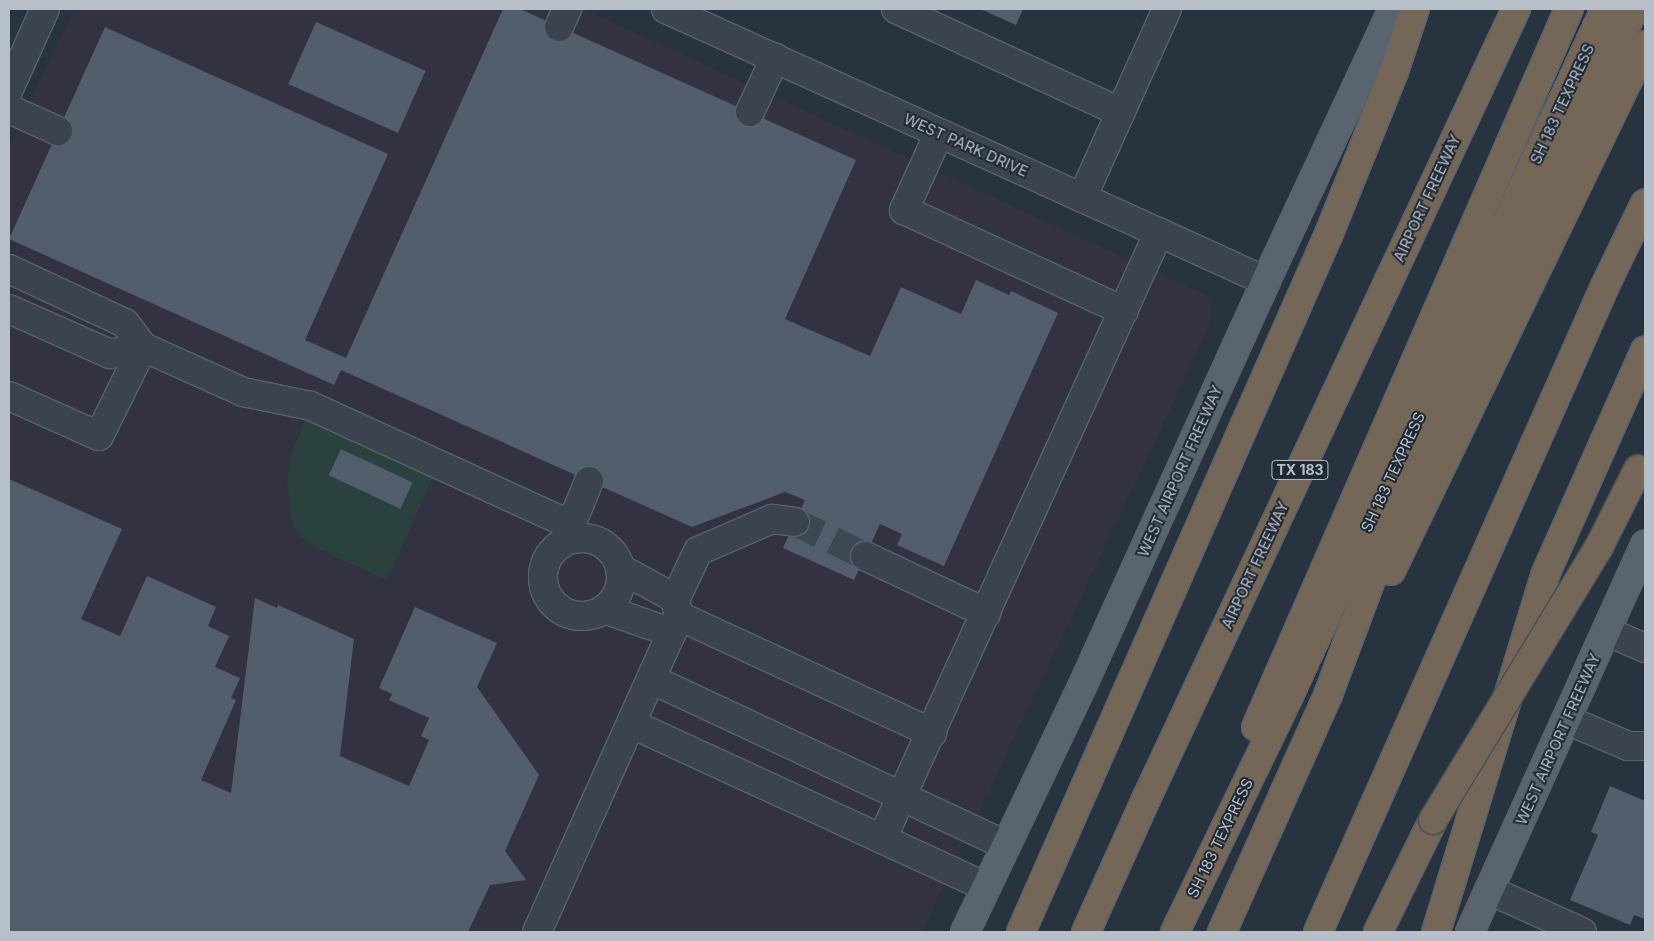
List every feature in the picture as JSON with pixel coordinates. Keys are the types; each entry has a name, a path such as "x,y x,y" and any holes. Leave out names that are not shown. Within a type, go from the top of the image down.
{"highway":[{"path":"1021,932 1328,236 1394,72 1415,9"},
{"name":"AIRPORT FREEWAY","path":"1086,932 1146,799 1516,9"},
{"path":"1170,932 1272,687 1570,9"},
{"name":"SH 183 TEXPRESS","path":"1175,932 1290,694 1605,9"},
{"name":"SH 183 TEXPRESS","path":"1222,932 1328,695 1400,505 1634,9"},
{"path":"1328,695 1422,509 1645,46"},
{"path":"1318,932 1604,288 1645,203"},
{"path":"1436,932 1545,574 1645,350"},
{"path":"1378,932 1432,820 1599,547 1642,461"}],"main road":[{"name":"WEST AIRPORT FREEWAY","path":"965,932 1081,689 1266,281 1393,9"},
{"name":"WEST AIRPORT FREEWAY","path":"1470,932 1645,545"}],"street":[{"path":"10,83 45,9"},
{"path":"896,9 1120,112"},
{"path":"1082,198 1167,9"},
{"name":"WEST PARK DRIVE","path":"683,12 775,58 1266,281"},
{"path":"750,112 775,58"},
{"path":"9,109 58,131"},
{"path":"939,132 904,210 1124,311"},
{"path":"882,839 903,797 1159,232"},
{"path":"9,268 125,323 143,347 243,392 311,406 567,533 576,537 590,538 602,543 614,554 621,569 675,616 932,733"},
{"path":"9,309 110,354 143,347"},
{"path":"9,396 99,436 143,347"},
{"path":"589,481 567,533 553,549 546,561 543,574 548,598 568,614 586,616 604,609 675,616"},
{"path":"537,932 632,724 651,679 698,551 772,519 795,522"},
{"path":"865,556 986,613"},
{"path":"604,609 619,591 621,569"},
{"path":"1606,631 1645,648"},
{"path":"651,679 1006,845"},
{"path":"1566,720 1628,746 1645,746"},
{"path":"632,724 986,887"},
{"path":"1489,890 1547,925 1582,932"}],"shaded area":[{"path":"74,9 584,9 1210,297 1210,326 922,932 9,932 9,146"}],"green space":[{"path":"306,418 433,477 387,580 316,548 301,538 292,524 287,481 291,455"}],"building":[{"path":"503,9 520,9 856,160 785,319 870,356 901,287 961,314 976,280 1009,295 1011,291 1058,313 944,566 897,545 902,534 880,524 854,580 783,548 805,500 785,492 692,527 341,370 334,385 9,239 105,27 388,154 305,340 346,358"},
{"path":"980,9 1023,9 1016,25"},
{"path":"316,22 426,71 398,133 288,84"},
{"path":"341,449 413,482 400,509 329,475"},
{"path":"9,479 122,529 81,619 120,636 147,576 216,607 208,626 229,636 215,667 240,678 231,698 236,700 201,780 231,793 255,598 277,608 278,605 354,639 340,756 409,786 429,740 421,736 429,718 389,700 392,694 379,688 415,607 497,643 477,687 539,775 505,851 526,880 490,885 468,932 9,932"},
{"path":"1610,786 1645,801 1645,919 1634,915 1630,925 1570,900 1598,835 1591,832"}],"tunnel":[{"path":"795,522 865,556"}]}
